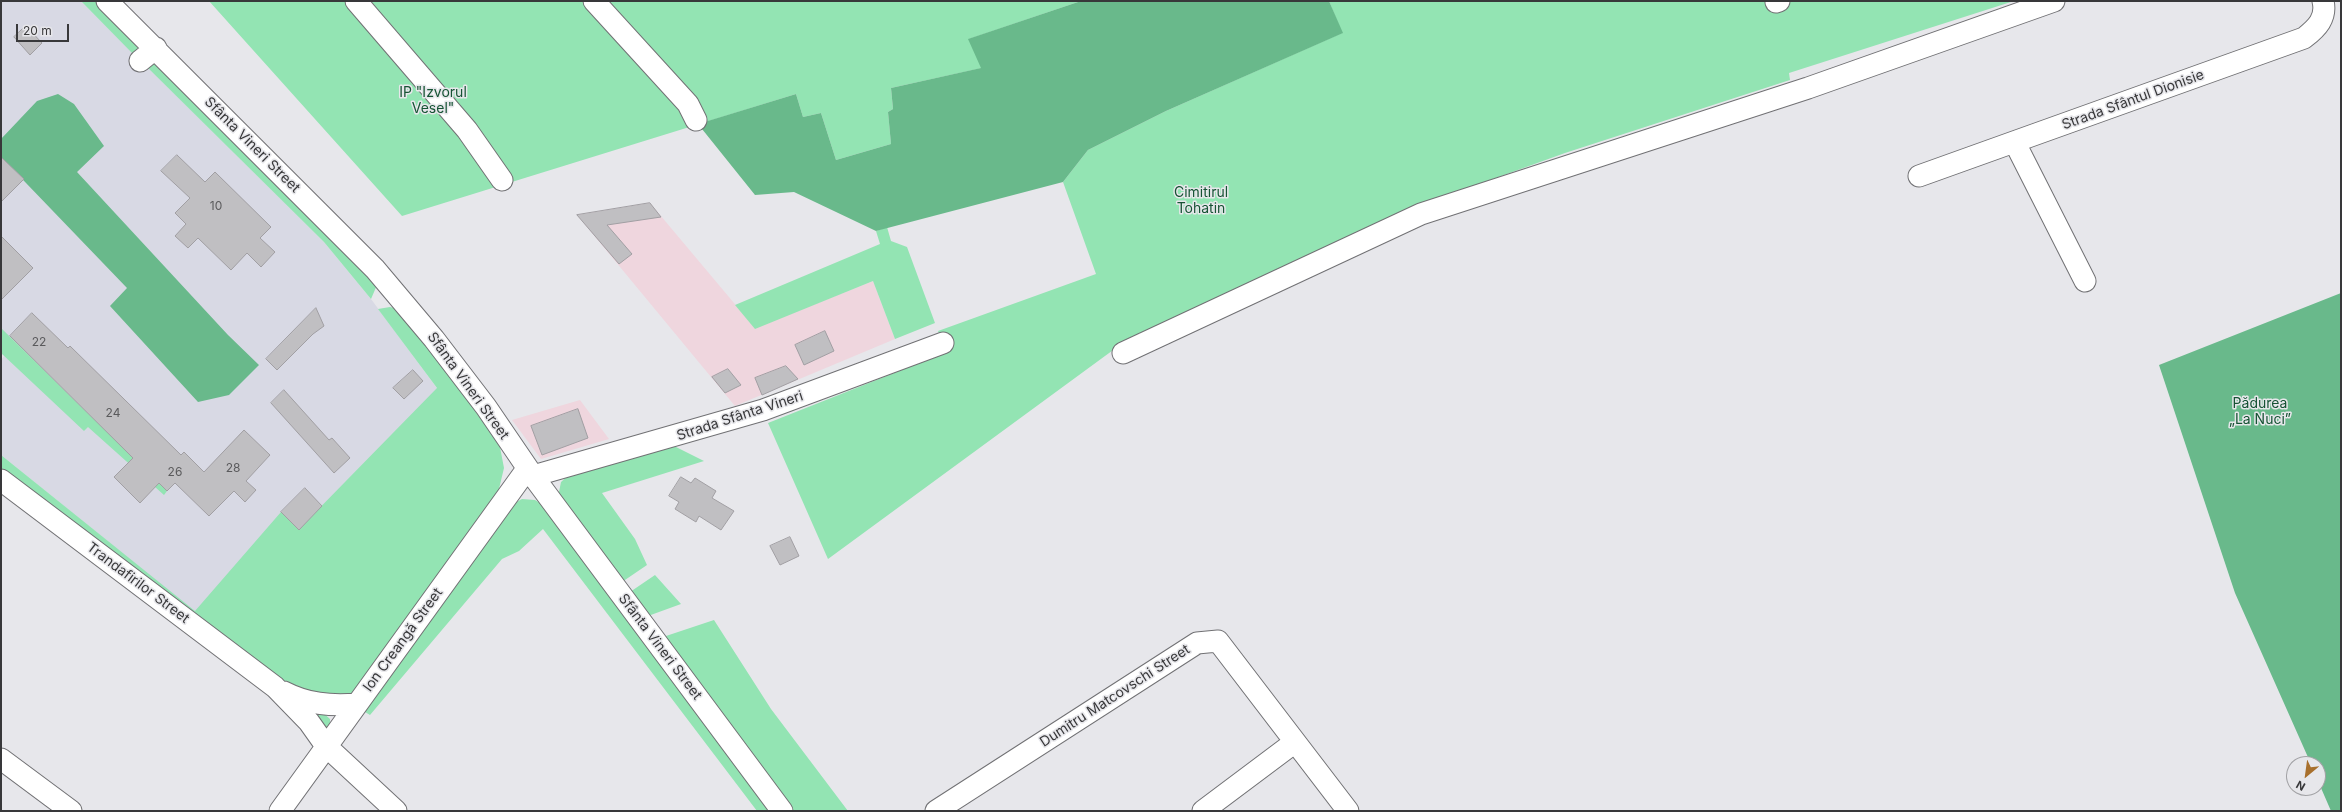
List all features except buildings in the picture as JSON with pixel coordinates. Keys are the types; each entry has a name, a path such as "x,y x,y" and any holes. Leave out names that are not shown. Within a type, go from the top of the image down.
{"street":[{"name":"Sfânta Vineri Street","path":"107,1 156,48 394,289 486,407 530,472 782,811"},
{"path":"356,1 467,130 502,180"},
{"path":"594,1 688,104 696,120"},
{"path":"1123,353 1421,214 1808,88 2054,1"},
{"name":"Strada Sfântul Dionisie","path":"1919,176 2015,143 2304,38 2321,21 2325,10 2323,1"},
{"path":"140,61 156,48"},
{"path":"2015,143 2085,281"},
{"name":"Strada Sfânta Vineri","path":"530,472 763,410 943,343"},
{"name":"Ion Creangă Street","path":"280,811 326,746 530,472"},
{"name":"Trandafirilor Street","path":"1,480 275,687"},
{"name":"Dumitru Matcovschi Street","path":"936,811 1197,643 1218,641 1348,811"},
{"path":"275,687 310,702 333,706 357,704"},
{"path":"275,687 290,700 326,746 396,811"},
{"path":"1203,811 1295,742"},
{"path":"1,759 71,811"}],"shaded area":[{"path":"1,1 81,1 324,242 371,299 496,468 209,623 1,455 1,360 4,356 1,353"},
{"path":"650,203 755,328 873,281 895,339 735,406 577,215"},
{"path":"580,400 609,439 541,459 512,420"}],"green space":[{"path":"81,1 98,1 138,47 135,56"},
{"name":"IP \"Izvorul Vesel\"","path":"209,1 1081,1 969,39 982,68 891,88 893,109 888,112 891,144 836,160 821,113 803,117 796,94 402,216"},
{"path":"1081,1 1329,1 1343,33 1166,111 1088,150 1063,182 876,231 794,192 755,195 698,124 796,94 803,117 821,113 836,160 891,144 888,112 893,109 891,88 981,68 968,39"},
{"name":"Cimitirul Tohatin","path":"1329,1 2014,1 1789,73 1790,80 1565,153 1435,200 1120,345 828,559 768,423 947,352 938,331 1096,274 1063,182 1088,150 1166,111 1342,33"},
{"path":"154,62 377,285 371,299 324,242 145,65"},
{"path":"58,94 74,104 104,146 77,172 228,335 259,365 229,395 198,402 110,306 127,288 1,157 1,139 37,101"},
{"path":"887,227 891,241 907,247 935,323 895,339 873,281 755,329 735,305 880,244 876,231"},
{"name":"Pădurea „La Nuci”","path":"2341,293 2341,811 2331,811 2324,796 2326,796 2326,756 2307,756 2235,593 2159,365"},
{"path":"390,307 398,309 499,442 504,468 498,493 360,689 349,697 307,694 270,675 1,471 1,455 195,611 281,512 299,529 437,388 378,309"},
{"path":"1,328 167,491 164,495 88,427 84,431 1,353"},
{"path":"672,445 704,461 602,493 635,539 647,565 622,582 558,497 561,482 571,473"},
{"path":"522,499 535,500 550,509 771,811 757,811 543,529 519,551 502,559 370,715 360,709 509,506"},
{"path":"655,575 681,604 648,616 630,592"},
{"path":"714,620 771,709 848,811 793,811 663,637"},
{"path":"304,705 320,710 330,719 330,726 324,732"}]}
